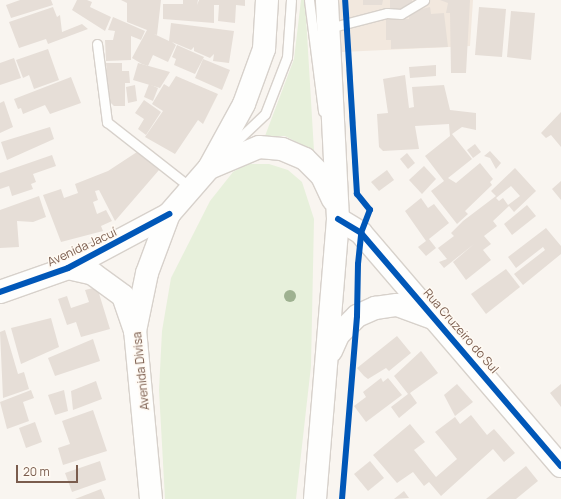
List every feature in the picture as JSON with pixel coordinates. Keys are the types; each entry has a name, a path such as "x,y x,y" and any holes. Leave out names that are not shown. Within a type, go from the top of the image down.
{"main road":[{"path":"209,168 244,104 264,49 266,0"},
{"path":"315,499 329,354 338,219 327,0"},
{"path":"209,168 260,147 282,149 305,159 322,176 332,195 338,219"},
{"name":"Avenida Divisa","path":"151,499 135,331 147,273 169,214 190,187 209,168"},
{"name":"Avenida Jacuí","path":"0,292 68,268 169,214"},
{"name":"Rua Cruzeiro do Sul","path":"338,219 361,233 561,466"},
{"name":"Avenida Jacuí","path":"68,268 93,274 123,296 135,331"},
{"name":"Rua Cruzeiro do Sul","path":"329,354 338,334 357,316 375,308 397,305 417,310 437,320"}],"lane":[{"path":"209,168 265,114 287,57 291,0"},
{"path":"309,0 338,219"},
{"path":"329,28 387,13 401,14 424,0"},
{"path":"97,44 107,122 190,187"}],"shaded area":[{"path":"337,0 473,0 470,46 342,52"}],"green space":[{"path":"301,0 305,0 314,151 285,136 265,136 294,59"},
{"path":"247,164 269,164 288,170 302,182 314,219 311,366 296,499 165,499 159,390 162,331 171,278 210,201 233,172"}],"building":[{"path":"20,0 51,0 53,5 11,18 6,5"},
{"path":"77,0 87,0 92,2 90,7 111,17 105,31 72,10"},
{"path":"121,0 161,0 157,35 154,34 169,41 171,23 234,31 229,63 213,61 214,54 210,58 194,51 194,47 191,50 172,42 176,45 168,62 153,55 148,66 142,64 132,58 147,30 127,22 127,3"},
{"path":"183,0 198,0 197,5 199,0 245,0 245,6 236,5 235,23 218,21 219,5 214,5 214,23 163,19 163,4 183,4"},
{"path":"363,0 383,0 382,5 363,5"},
{"path":"390,0 412,0 412,4 407,8 390,10"},
{"path":"440,0 470,0 466,73 451,73 450,13 446,13 448,3"},
{"path":"53,7 57,17 60,15 62,32 82,24 88,29 48,44 46,39 19,48 9,22"},
{"path":"430,7 431,14 444,13 448,47 391,49 391,40 386,40 386,18 409,19 410,12"},
{"path":"479,7 506,9 502,57 475,55"},
{"path":"511,11 535,13 531,60 507,57"},
{"path":"113,17 145,31 141,40 131,36 131,60 106,61 105,40 113,40 115,31 108,30"},
{"path":"177,45 204,57 195,74 174,65 176,59 172,57"},
{"path":"48,49 59,80 34,89 29,75 23,78 16,60"},
{"path":"14,58 21,78 0,85 0,63"},
{"path":"203,59 230,70 222,90 195,78"},
{"path":"106,63 122,63 122,71 129,71 130,83 125,83 125,106 114,106 109,101"},
{"path":"138,63 170,72 160,88 133,80"},
{"path":"436,65 436,76 410,78 409,67"},
{"path":"405,75 409,108 414,107 412,87 444,85 450,110 476,113 476,130 462,127 452,134 472,159 448,178 456,183 480,163 493,179 490,182 492,185 465,211 468,214 457,224 431,191 444,181 425,156 450,136 449,124 415,126 419,149 383,151 379,147 377,114 388,113 383,79"},
{"path":"176,76 218,94 203,124 198,120 175,154 145,137 163,111 152,104 164,84 169,87"},
{"path":"71,77 81,103 50,114 45,105 23,114 21,108 18,109 14,99"},
{"path":"149,84 158,88 153,101 144,97"},
{"path":"135,85 137,101 128,103 126,87"},
{"path":"144,100 161,112 146,135 138,129 144,119 135,113"},
{"path":"4,101 13,127 0,133 0,103"},
{"path":"561,112 561,147 551,135 546,138 541,133"},
{"path":"50,127 54,139 7,160 1,142"},
{"path":"475,144 481,152 473,158 467,150"},
{"path":"490,151 501,163 496,169 490,158 484,156"},
{"path":"137,152 159,170 115,221 99,190 95,191 98,200 93,202 97,214 106,210 112,221 101,226 103,231 61,242 43,195 61,189 64,198 78,193 75,184 108,171"},
{"path":"407,153 415,163 408,169 400,159"},
{"path":"52,155 56,166 33,174 36,182 31,184 33,189 12,196 9,186 0,189 0,173"},
{"path":"424,166 436,179 422,194 409,180"},
{"path":"515,168 536,191 514,212 509,206 493,221 497,226 484,236 491,244 483,250 491,260 466,280 453,262 474,244 444,268 439,262 447,259 438,248 454,236 451,233 463,221 496,196 491,191","holes":["511,186 520,196 508,205 503,198 499,201 496,198"]},
{"path":"387,170 394,180 379,191 371,182"},
{"path":"561,181 561,200 552,189"},
{"path":"39,196 46,217 33,222 17,221 19,247 0,248 0,210"},
{"path":"421,198 428,208 434,204 449,223 429,239 436,248 426,256 418,247 426,241 405,211"},
{"path":"527,205 536,216 512,235 504,224"},
{"path":"546,228 561,246 561,254 523,285 514,274 545,250 543,247 516,268 508,257"},
{"path":"506,269 520,287 486,314 471,294"},
{"path":"97,287 110,329 81,337 76,322 67,325 58,299 67,296 71,308 89,302 85,290"},
{"path":"51,318 59,347 21,364 11,328"},
{"path":"5,330 18,374 24,372 29,389 3,398 0,332"},
{"path":"397,336 411,353 389,371 386,368 368,379 357,368"},
{"path":"93,339 100,361 55,376 48,358"},
{"path":"421,351 438,373 410,393 417,403 399,418 391,407 408,394 394,376"},
{"path":"381,378 383,382 388,378 402,395 366,422 354,406 366,397 363,392"},
{"path":"96,381 102,399 73,410 71,391"},
{"path":"457,384 473,402 455,416 444,395"},
{"path":"561,384 561,407 550,393"},
{"path":"31,390 34,398 23,402 29,421 7,429 0,402"},
{"path":"64,390 68,411 55,415 48,395"},
{"path":"93,410 107,451 63,465 58,448 70,444 62,421"},
{"path":"471,415 487,435 494,429 515,453 504,462 493,449 441,496 429,482 424,486 413,472 397,483 373,455 410,424 425,442 414,450 436,477 457,459 435,432 455,417 460,424"},
{"path":"35,422 42,442 26,448 19,428"},
{"path":"100,461 106,480 72,492 65,473"},
{"path":"370,461 384,478 368,491 354,474"},
{"path":"526,466 538,481 516,499 486,499"},
{"path":"101,489 105,499 75,499"},
{"path":"404,491 409,498 394,499"}],"cycle path":[{"path":"342,499 357,316 358,264 361,233 370,210 357,194 345,0"},
{"path":"0,292 68,268 169,214"},
{"path":"338,219 361,233 561,466"}]}
